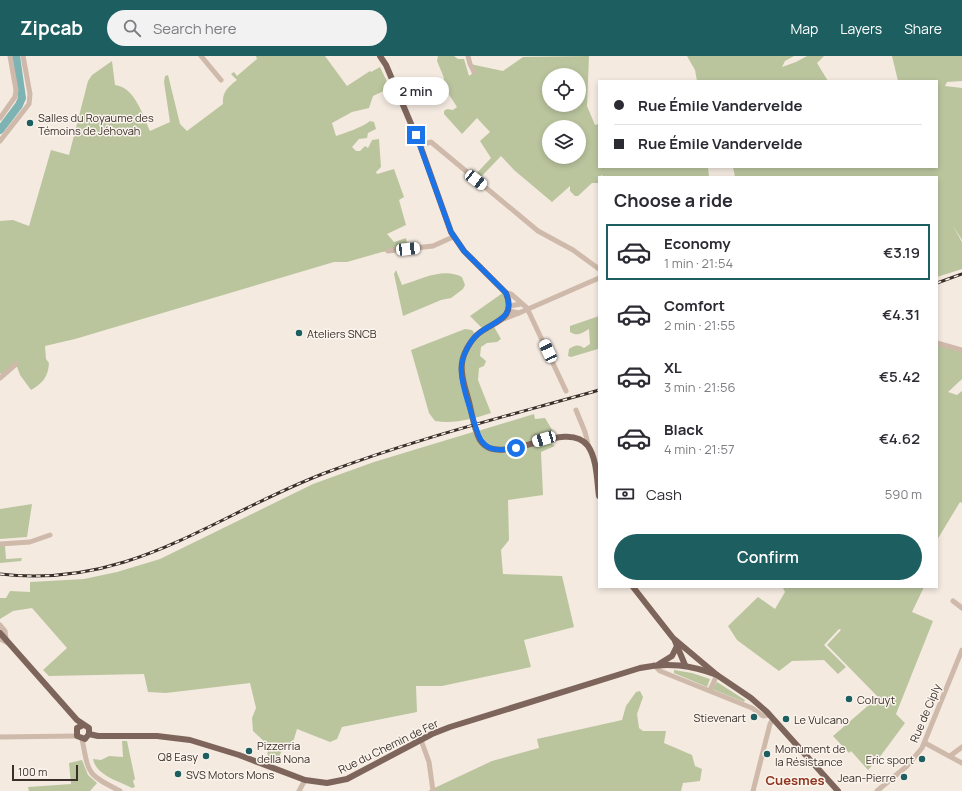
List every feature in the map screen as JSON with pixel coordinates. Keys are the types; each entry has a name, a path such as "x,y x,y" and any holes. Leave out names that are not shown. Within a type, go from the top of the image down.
{"main road":[{"path":"380,56 386,65 420,145 445,217 454,237 464,251 506,293 509,308 501,320 476,335 471,341 462,363 462,377 480,440 485,445 497,450 515,448 544,439 568,437 584,442 590,449 594,460 598,489"},
{"path":"634,588 673,638 717,675 751,698 779,725 838,791"},
{"path":"2,637 11,645 81,731"},
{"path":"673,638 686,665"},
{"path":"656,664 672,656 677,646"},
{"path":"686,665 689,658 688,652"},
{"name":"Rue du Chemin de Fer","path":"81,731 98,736 157,736 190,740 239,755 305,780 327,783 342,780 450,727 656,664 686,665 717,675"}],"street":[{"path":"0,118 15,96 16,90 10,56"},
{"path":"0,141 29,104 29,87 23,56"},
{"path":"201,56 221,80"},
{"path":"468,56 474,72"},
{"path":"420,145 431,142 538,231 573,250 598,268"},
{"path":"388,251 433,246 454,237"},
{"path":"501,320 598,278"},
{"path":"506,293 511,294 521,304 528,308 566,390"},
{"path":"509,308 521,304"},
{"path":"509,308 519,313"},
{"path":"938,343 962,350"},
{"path":"0,378 16,364"},
{"path":"576,410 590,449"},
{"path":"0,544 30,542 50,535"},
{"path":"953,601 962,608"},
{"path":"0,626 5,631 2,637"},
{"name":"Rue de Ciply","path":"877,791 907,766 925,743 962,650"},
{"path":"656,664 660,671 752,708 763,716 771,717 769,730 752,790"},
{"path":"710,690 717,675"},
{"path":"769,730 779,725"},
{"path":"81,731 86,765 92,774 120,791"},
{"name":"Rue du Chemin de Fer","path":"0,737 68,735 81,731"},
{"path":"421,740 428,762 433,791"},
{"path":"925,743 962,763"},
{"path":"950,756 962,747"},
{"path":"299,791 305,780"}],"green space":[{"path":"256,56 325,56 347,86 370,71 371,72 380,67 390,88 373,96 369,108 352,112 332,123 336,136 359,128 370,121 374,122 376,129 368,133 367,138 359,139 352,147 356,151 360,151 365,146 368,148 372,140 379,139 381,167 376,172 377,174 394,169 404,197 399,200 406,225 387,234 394,242 406,238 408,249 382,252 347,262 334,262 75,339 45,346 46,359 49,363 46,376 39,385 31,390 20,375 16,364 3,376 0,373 0,221 13,220 29,226 51,150 69,155 88,81 92,75 112,61 115,85 122,87 133,96 150,131 170,122 164,82 165,76 168,75 180,124 187,131 223,104 226,90 237,80 231,74 234,72 237,76 257,59"},
{"path":"438,56 454,56 458,59 464,59 469,76 474,72 470,64 503,71 523,57 589,56 587,106 595,125 598,124 598,168 708,168 709,176 601,175 598,176 598,183 592,183 578,196 575,196 570,191 570,186 552,202 514,170 501,156 479,179 475,175 491,158 480,141 490,132 477,118 462,134 444,114 444,111 447,109 453,110 457,107 448,93 442,96 438,92 444,78 437,61"},
{"path":"687,56 794,56 785,61 782,67 807,56 824,56 817,63 827,80 697,80 695,70"},
{"path":"892,56 962,56 962,81 947,82 945,86 962,88 962,240 953,226 962,242 962,269 938,277 938,176 735,176 733,168 938,168 938,80 898,80"},
{"path":"396,270 402,285 432,275 448,273 462,277 465,285 463,289 451,298 441,300 403,316 394,274"},
{"path":"504,292 509,306 493,325 501,339 497,342 487,343 481,347 480,356 486,361 484,366 479,368 478,380 491,413 456,421 435,421 429,413 411,350 465,329 472,330 476,335 484,330 470,316"},
{"path":"598,316 598,349 571,357 568,356 569,349 576,346 584,348 590,344 589,329 580,334 575,334 570,332 570,326"},
{"path":"938,343 962,350 962,379 948,392 957,395 962,391 962,503 960,502 938,538"},
{"path":"534,414 535,419 545,418 554,433 544,439 555,446 541,452 543,495 508,500 509,540 501,550 503,574 562,576 574,627 524,640 531,667 442,686 416,686 417,712 342,727 337,739 330,742 297,729 292,746 284,746 276,763 268,760 267,744 253,731 252,718 256,708 250,683 166,693 148,692 144,674 49,676 43,670 67,648 32,608 13,611 0,619 0,598 6,598 10,591 30,592 30,582 84,579 117,572 160,559 313,484 374,462 473,432 482,446 488,450 497,450 486,442 478,431"},
{"path":"32,504 27,537 0,539 0,509"},
{"path":"0,546 5,546 6,559 22,558 21,561 0,563"},
{"path":"783,588 924,588 912,612 933,621 896,714 905,723 879,758 868,770 851,751 849,753 833,736 878,697 827,645 841,630 839,629 824,645 846,667 838,674 824,660 792,661 779,671 737,640 728,626 758,597 775,609 785,592"},
{"path":"674,670 692,673 710,679 707,687 674,673"},
{"path":"717,682 745,700 744,702 712,689"},
{"path":"640,691 643,697 637,714 639,728 643,731 666,731 664,743 692,755 695,766 702,769 700,781 683,783 681,791 428,791 492,761 539,748 537,739 622,720 626,706 636,692"},
{"path":"122,741 127,741 135,779 133,781 135,787 132,788 108,777 98,769 93,759 101,760 109,756 123,757"},
{"path":"82,760 88,775 97,783 90,791 29,791 28,787 71,784 69,763"}],"waterway":[{"path":"0,130 19,105 22,98 16,56"}],"railway":[{"path":"938,283 962,274"},
{"path":"0,574 47,576 90,571 131,560 207,528 284,490 325,473 393,449 461,428 598,390"}],"place":[{"name":"Salles du Royaume des Témoins de Jéhovah","path":"30,123"},
{"name":"Ateliers SNCB","path":"299,333"},
{"name":"Colruyt","path":"849,699"},
{"name":"Stievenart","path":"754,717"},
{"name":"Le Vulcano","path":"786,719"},
{"name":"Pizzerria della Nona","path":"249,751"},
{"name":"Monument de la Résistance","path":"767,754"},
{"name":"Q8 Easy","path":"206,756"},
{"name":"Eric sport","path":"922,759"},
{"name":"SVS Motors Mons","path":"178,774"},
{"name":"Jean-Pierre","path":"904,777"}],"district":[{"name":"Cuesmes","path":"795,780"}],"route":[{"path":"416,135 425,156 448,227 458,244 506,293 509,301 508,311 501,320 476,335 471,341 462,363 462,377 480,440 490,448 497,450 516,448"}]}
